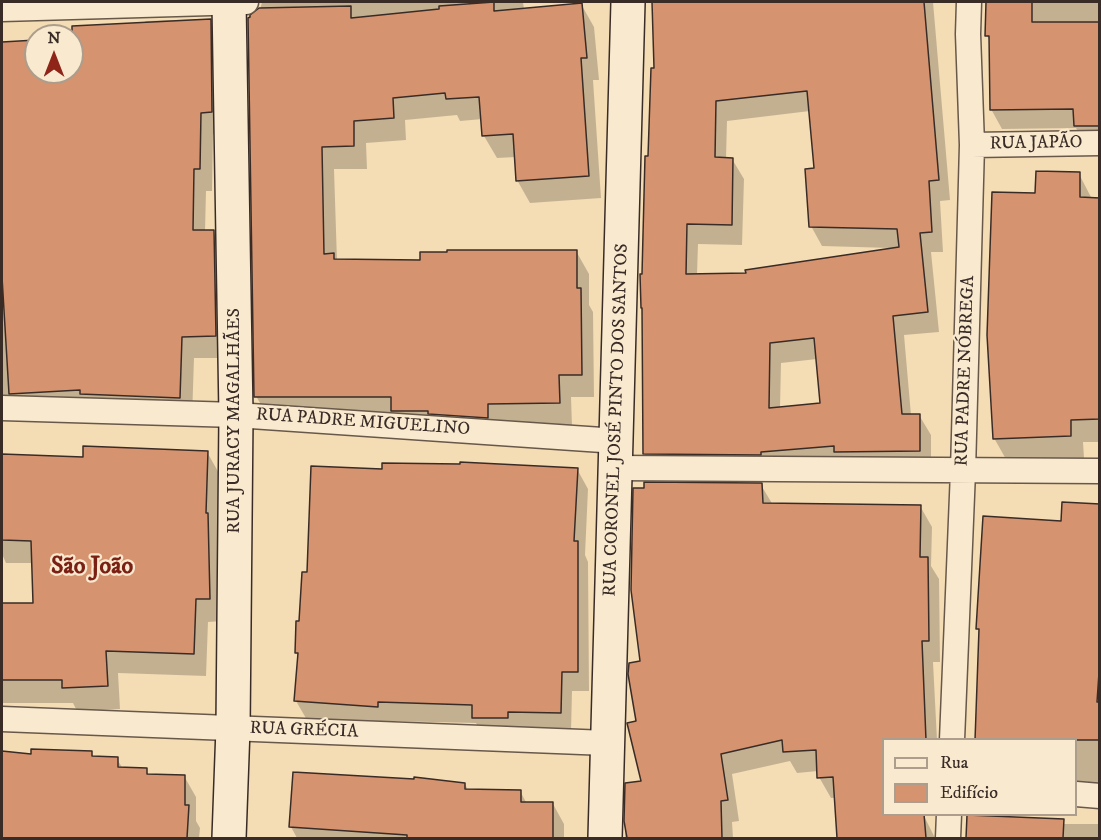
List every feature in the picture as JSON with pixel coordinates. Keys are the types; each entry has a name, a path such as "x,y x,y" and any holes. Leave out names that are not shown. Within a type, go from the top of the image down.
{"street":[{"path":"2,9 235,2"},
{"name":"RUA JURACY MAGALHÃES","path":"229,838 233,728 236,415 233,200 230,166 235,2"},
{"name":"RUA CORONEL JOSÉ PINTO DOS SANTOS","path":"605,838 628,2"},
{"name":"RUA PADRE NÓBREGA","path":"952,738 963,471 972,146 969,2"},
{"name":"RUA JAPÃO","path":"972,146 1100,143"},
{"name":"RUA PADRE MIGUELINO","path":"2,408 236,415 617,454 963,471 1100,471"},
{"name":"RUA GRÉCIA","path":"2,719 607,743"},
{"path":"1077,795 1100,796"},
{"path":"948,838 949,816"}],"building":[{"path":"494,2 494,11 582,3 587,58 581,58 589,176 516,181 513,134 482,136 479,97 446,99 445,93 393,98 394,118 354,121 354,146 322,147 324,254 334,253 334,259 420,260 420,252 447,252 447,250 577,250 577,288 581,288 582,375 559,375 560,403 488,404 488,418 428,414 428,411 391,411 391,397 254,397 248,18 259,8 351,6 351,18 439,9 439,6"},
{"path":"652,2 924,2 939,180 929,181 932,232 920,233 928,312 893,316 902,414 920,414 920,451 834,452 834,446 761,452 761,455 643,454 640,274 642,274 645,156 648,156 651,68 654,68","holes":["807,91 814,168 805,169 809,227 897,229 899,247 745,270 746,273 686,274 687,224 732,225 733,158 715,157 716,101","814,338 820,403 769,408 770,343"]},
{"path":"986,2 1032,2 1032,22 1100,22 1100,126 1074,126 1073,109 990,110 989,36 985,36"},
{"path":"211,19 212,112 201,113 200,169 194,169 193,230 214,230 216,336 182,337 180,398 80,394 80,390 9,394 2,277 2,42 24,41 24,84 84,84 84,25"},
{"path":"1036,171 1080,172 1080,197 1100,198 1100,419 1071,420 1071,436 993,439 987,335 992,192 1035,193"},
{"path":"83,446 208,451 206,513 208,513 210,599 196,599 194,654 106,651 108,686 62,688 62,680 2,680 2,603 33,603 31,541 2,540 2,454 83,457"},
{"path":"460,462 578,468 574,541 578,541 578,672 562,672 561,713 508,712 508,718 472,718 472,705 378,702 378,707 294,701 298,653 295,653 296,621 299,621 302,572 307,572 311,466 382,469 382,463 460,464"},
{"path":"644,482 762,483 763,503 921,505 920,557 928,557 929,641 922,641 926,738 882,738 882,816 924,816 926,838 837,838 833,777 817,778 816,750 783,752 782,740 721,754 728,800 721,801 722,838 627,838 624,821 625,783 641,781 627,723 636,721 628,674 629,663 640,661 631,590 633,488 644,488"},
{"path":"1062,502 1100,504 1100,658 1097,702 1100,702 1100,740 975,738 979,629 976,629 983,516 1061,521"},
{"path":"31,749 92,751 92,756 118,757 118,767 147,768 147,774 185,775 185,805 189,805 187,838 2,838 2,751 31,754"},
{"path":"293,772 414,779 414,777 465,783 465,789 521,790 521,802 553,802 553,838 407,838 407,835 289,827"},
{"path":"967,816 1064,819 1063,838 966,838"}],"district":[{"name":"São João","path":"92,568"}]}
